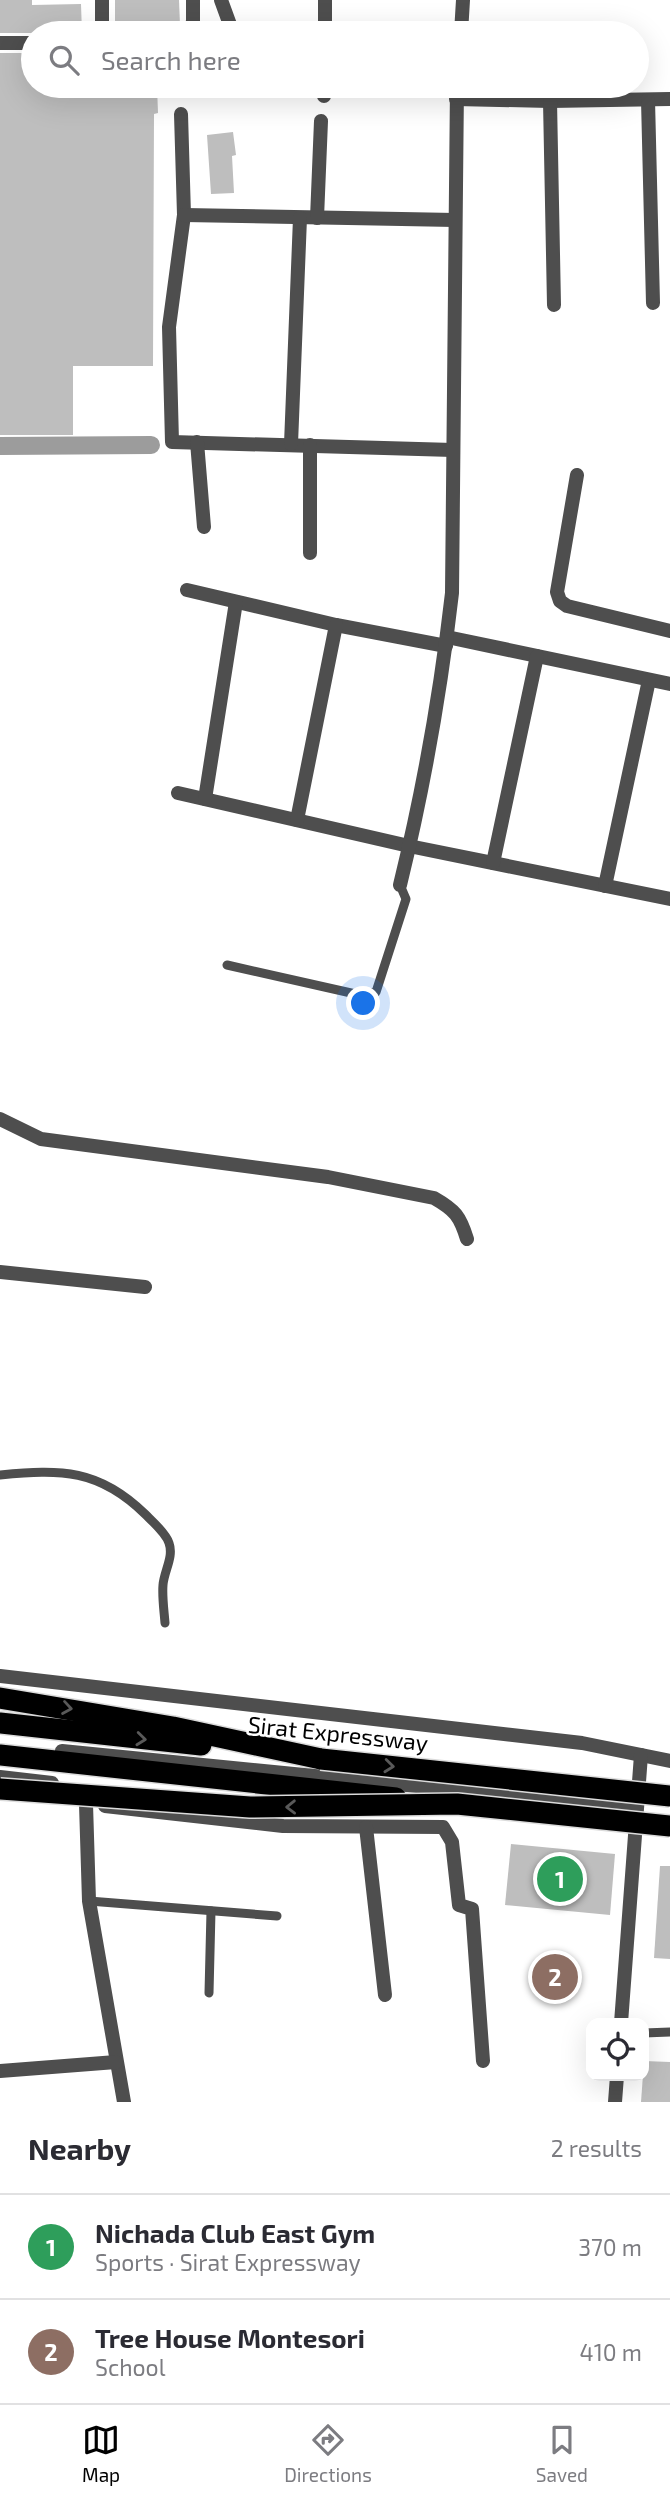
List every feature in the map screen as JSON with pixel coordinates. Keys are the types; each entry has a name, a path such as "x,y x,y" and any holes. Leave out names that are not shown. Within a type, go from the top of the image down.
{"highway":[{"path":"0,1698 173,1727 321,1759"},
{"name":"Sirat Expressway","path":"0,1723 670,1796"},
{"path":"0,1755 670,1826"},
{"path":"0,1788 250,1807 457,1804"}],"street":[{"path":"102,0 102,21"},
{"path":"193,0 193,21"},
{"path":"221,0 229,21"},
{"path":"325,0 325,21"},
{"path":"462,21 463,0"},
{"path":"0,43 21,43"},
{"path":"400,885 410,846 446,642 452,593 456,98"},
{"path":"519,98 550,101 670,99"},
{"path":"648,100 653,303"},
{"path":"550,101 554,304"},
{"path":"181,114 184,215 169,327 172,442 453,450"},
{"path":"317,218 321,121"},
{"path":"184,215 455,220"},
{"path":"291,444 300,218"},
{"path":"197,442 204,527"},
{"path":"310,444 310,553"},
{"path":"577,475 557,592 560,601 567,606 670,631"},
{"path":"187,590 336,625 537,656 670,684"},
{"path":"205,799 236,602"},
{"path":"297,820 336,625"},
{"path":"493,863 537,656"},
{"path":"606,886 649,680"},
{"path":"178,793 410,846 670,899"},
{"path":"0,1119 41,1139 328,1177 434,1198 460,1217 467,1239"},
{"path":"0,1272 145,1287"},
{"path":"0,1676 582,1744 670,1761"},
{"path":"0,1746 353,1778 628,1807"},
{"path":"621,2018 641,1755"},
{"path":"0,1777 62,1784 80,1791 86,1804 89,1901 124,2102"},
{"path":"86,1804 283,1826 443,1826 452,1842 459,1905 472,1909 483,2061"},
{"path":"366,1827 385,1996"},
{"path":"0,2071 116,2062"},
{"path":"615,2102 617,2081"}],"lane":[{"path":"227,965 360,995 376,992 406,899 400,885"},
{"path":"0,1475 33,1472 74,1474 98,1480 127,1497 152,1521 169,1543 169,1563 163,1586 165,1623"},
{"path":"89,1901 277,1916"},
{"path":"209,1993 211,1911"},
{"path":"649,2033 670,2032"}],"building":[{"path":"0,0 32,0 32,5 81,4 82,21 21,21 21,33 0,33"},
{"path":"115,0 179,0 180,21 115,21"},
{"path":"0,53 21,53 21,98 157,98 158,113 154,114 153,366 73,366 73,435 0,435"},
{"path":"233,132 236,155 232,156 234,193 211,194 207,135"},
{"path":"511,1844 615,1854 610,1915 505,1905"},
{"path":"660,1866 670,1866 670,1959 654,1958"},
{"path":"649,2061 670,2062 670,2102 641,2102 643,2081 649,2081"}],"waterway":[{"path":"0,446 151,445"}],"place":[{"name":"Nichada Club East Gym","path":"560,1879"},
{"name":"Tree House Montesori","path":"555,1977"}]}
